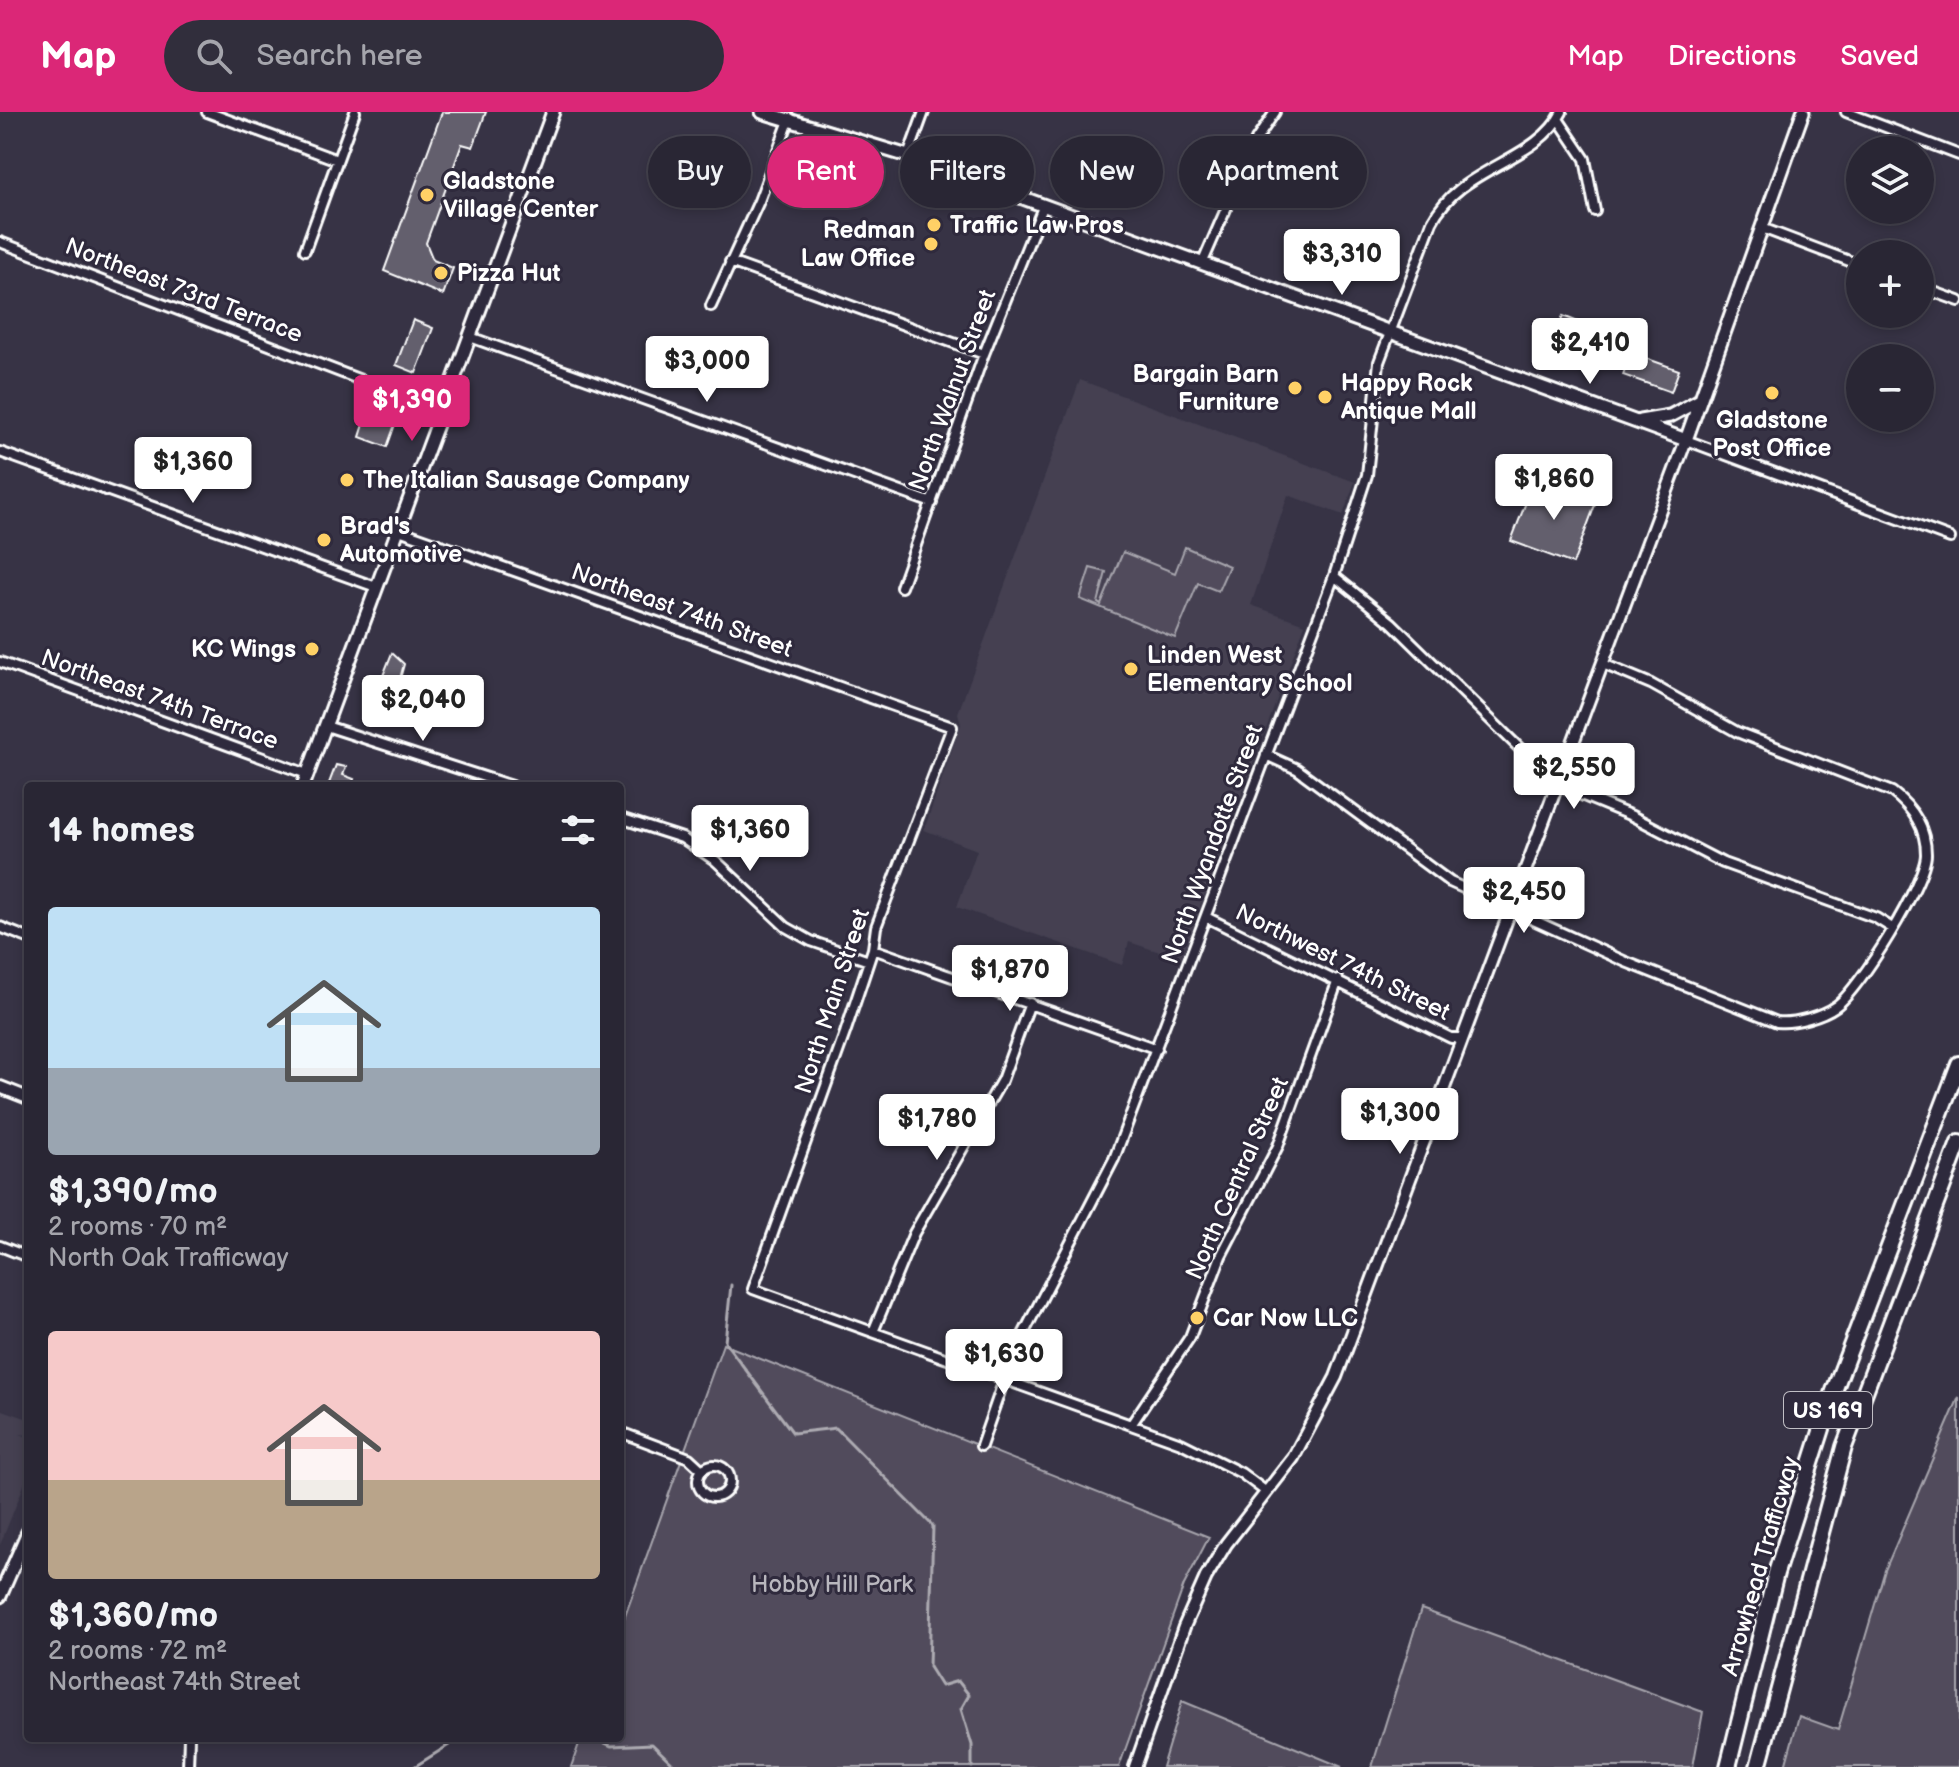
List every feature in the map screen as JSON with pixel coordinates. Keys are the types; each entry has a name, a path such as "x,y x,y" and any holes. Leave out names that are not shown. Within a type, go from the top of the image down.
{"highway":[{"name":"Arrowhead Trafficway","path":"1728,1767 1776,1573 1825,1419 1959,1064"},
{"name":"Arrowhead Trafficway","path":"1758,1767 1844,1447 1959,1143"}],"main road":[{"path":"304,782 553,112"},
{"path":"762,112 900,153"},
{"path":"1034,204 1686,440 1803,112"},
{"path":"1635,421 1670,416 1698,401"},
{"path":"0,1596 24,1541"}],"street":[{"path":"207,112 337,160"},
{"path":"305,250 355,112"},
{"path":"915,136 924,112"},
{"path":"1202,264 1256,140 1275,112"},
{"path":"1846,112 1959,155"},
{"path":"1560,116 1585,159 1595,211"},
{"name":"North Wyandotte Street","path":"981,1446 1013,1354 1114,1159 1334,576 1367,475 1376,377 1432,222 1442,205 1461,186 1545,135 1560,116"},
{"path":"711,306 759,201 790,118"},
{"name":"North Walnut Street","path":"901,587 984,354 1043,207"},
{"path":"1762,228 1846,260"},
{"name":"Northeast 73rd Terrace","path":"0,242 442,411"},
{"path":"730,262 984,354"},
{"path":"1934,292 1959,301"},
{"path":"470,337 932,503"},
{"path":"1135,1767 1184,1627 1206,1577 1265,1491 1293,1458 1336,1377 1686,440 1950,538"},
{"path":"0,452 376,587"},
{"name":"Northeast 74th Street","path":"399,530 952,727"},
{"path":"1334,576 1392,623 1557,785 1632,816 1723,863 1876,918 1892,928"},
{"name":"Northeast 74th Terrace","path":"0,662 307,774"},
{"path":"1266,755 1297,769 1428,868 1510,911 1771,1020 1790,1023 1835,1008 1846,997 1918,886 1925,868 1925,843 1918,821 1892,792 1737,732 1651,684 1603,664"},
{"path":"326,726 500,782"},
{"name":"North Main Street","path":"873,1332 753,1289 869,961 876,927 952,727"},
{"path":"624,819 691,843 716,861 786,927 811,941 869,961"},
{"name":"Northwest 74th Street","path":"1206,917 1451,1038 1462,1038"},
{"path":"0,927 24,936"},
{"path":"873,949 1157,1049"},
{"name":"North Central Street","path":"1131,1425 1190,1337 1221,1256 1278,1146 1338,980"},
{"path":"1030,1003 1002,1080 914,1233 873,1332 1204,1453 1265,1491"},
{"path":"0,1087 24,1096"},
{"path":"0,1246 24,1255"},
{"path":"624,1434 689,1458 702,1470"},
{"path":"713,1465 724,1468 730,1476 727,1492 718,1497 702,1493 698,1483 702,1470 713,1465"},
{"path":"188,1767 189,1742"}],"shaded area":[{"name":"Linden West Elementary School","path":"1080,380 1355,482 1343,515 1288,495 1251,605 1305,624 1181,959 1129,942 1122,965 957,907 977,850 924,830 961,724 958,713"},
{"path":"0,1409 24,1418 24,1434 20,1434 24,1436 24,1485 0,1545"}],"green space":[{"path":"1185,547 1229,566 1218,591 1198,583 1175,638 1080,599 1090,568 1106,572 1098,603 1101,605 1123,552 1175,573"},
{"name":"Hobby Hill Park","path":"723,1344 1209,1537 1184,1585 1119,1767 571,1767 580,1742 624,1742 624,1619"},
{"path":"1959,1397 1959,1767 1785,1767 1799,1716 1838,1730 1885,1570"},
{"path":"1421,1609 1703,1712 1693,1767 1372,1767"},
{"path":"1182,1701 1342,1767 1162,1767"}],"building":[{"name":"Gladstone Village Center","path":"442,112 486,112 473,147 462,144 426,243 433,260 453,268 443,295 384,271"},
{"path":"1563,316 1596,329 1581,372 1546,360"},
{"path":"413,320 433,328 416,373 396,365"},
{"path":"1631,353 1679,370 1671,392 1623,375"},
{"path":"370,406 398,416 387,447 360,437"},
{"path":"1535,479 1596,502 1573,564 1511,541"},
{"path":"392,653 404,664 396,693 391,691 390,696 377,691"},
{"path":"336,765 346,767 343,775 354,779 353,782 330,782"}],"waterway":[{"path":"731,1285 725,1342 793,1433 836,1428 933,1526 929,1667 941,1686 958,1681 969,1695 961,1709 972,1745 972,1767"},
{"path":"414,1767 454,1742"},
{"path":"602,1742 611,1746 652,1744 676,1767"}],"place":[{"name":"Gladstone Village Center","path":"427,195"},
{"name":"Traffic Law Pros","path":"934,225"},
{"name":"Redman Law Office","path":"931,244"},
{"name":"Pizza Hut","path":"441,273"},
{"name":"Bargain Barn Furniture","path":"1295,388"},
{"name":"Gladstone Post Office","path":"1772,393"},
{"name":"Happy Rock Antique Mall","path":"1325,397"},
{"name":"The Italian Sausage Company","path":"347,480"},
{"name":"Brad's Automotive","path":"324,540"},
{"name":"KC Wings","path":"312,649"},
{"name":"Linden West Elementary School","path":"1131,669"},
{"name":"Car Now LLC","path":"1197,1318"}]}
